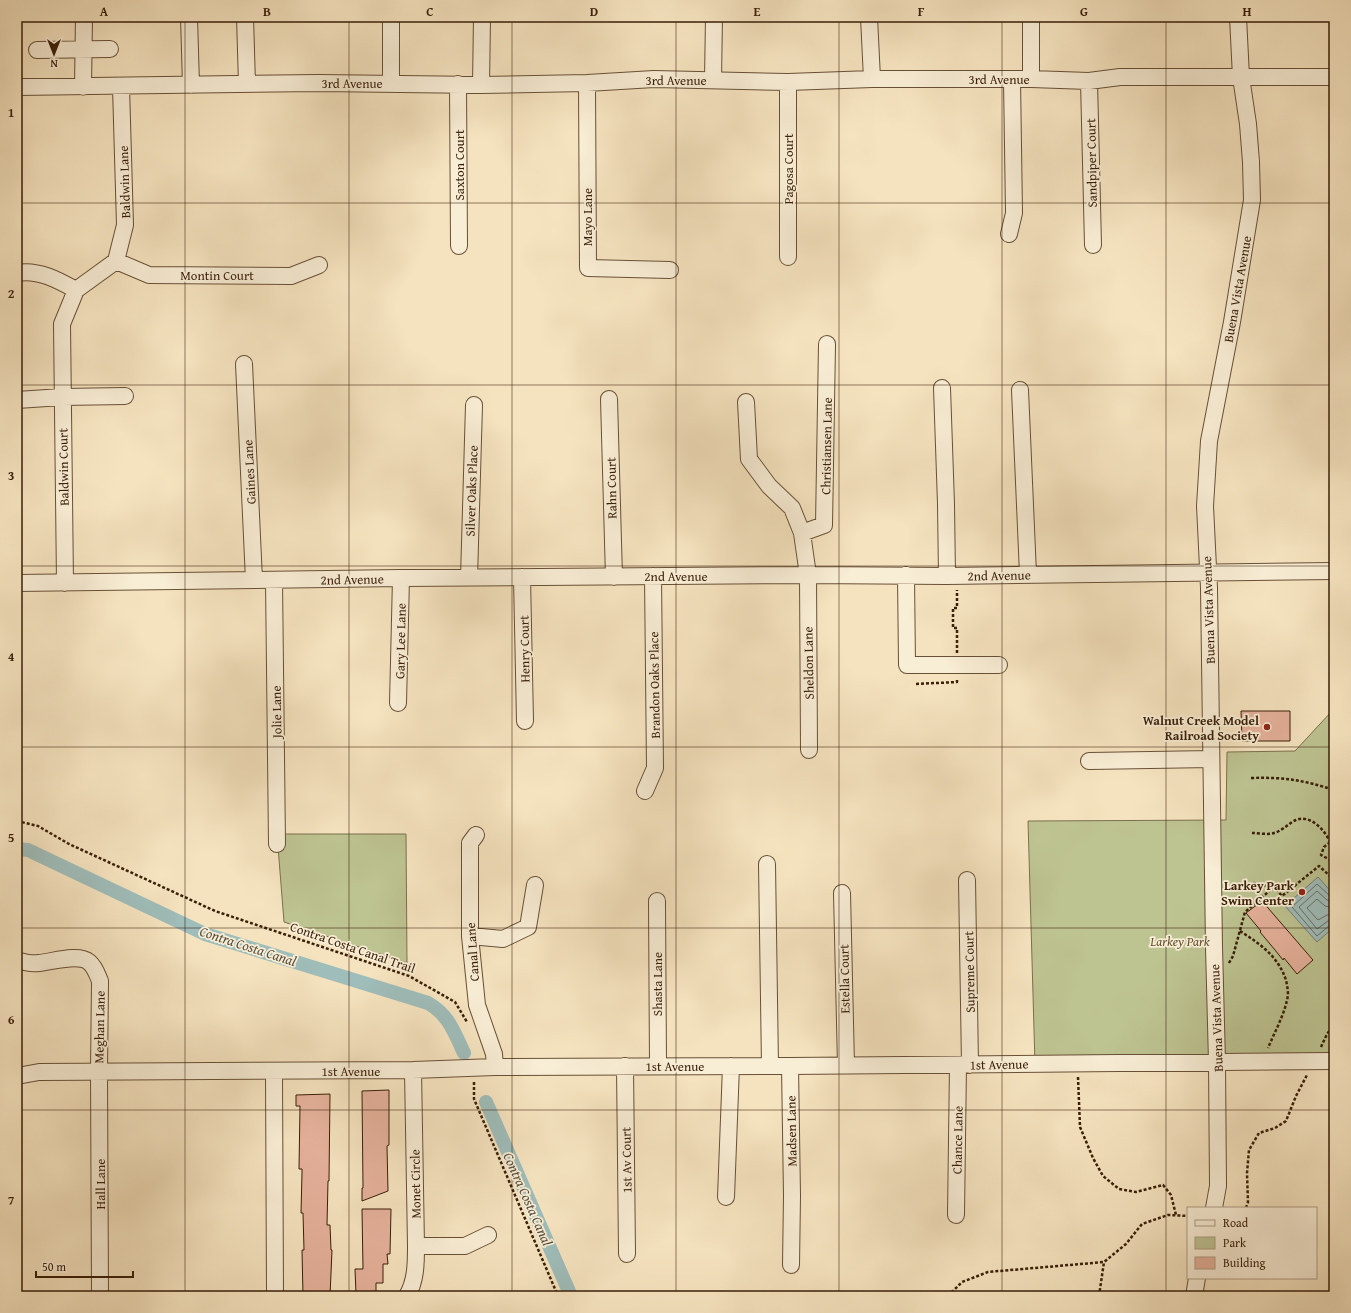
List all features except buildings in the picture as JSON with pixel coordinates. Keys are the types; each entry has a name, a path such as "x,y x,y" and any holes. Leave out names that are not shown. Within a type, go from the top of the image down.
{"street":[{"path":"83,87 84,17"},
{"path":"189,17 191,86"},
{"path":"246,17 247,84"},
{"path":"391,17 391,83"},
{"path":"481,85 482,17"},
{"path":"713,80 714,17"},
{"path":"869,17 872,79"},
{"path":"1031,17 1031,79"},
{"name":"Buena Vista Avenue","path":"1214,1207 1218,1186 1217,1062 1214,966 1208,572 1205,506 1209,441 1232,322 1252,200 1251,162 1248,124 1241,77 1238,17"},
{"path":"37,50 110,49"},
{"name":"3rd Avenue","path":"17,87 391,83 481,85 587,83 654,79 788,82 872,79 1031,79 1089,81 1120,77 1334,78"},
{"path":"1009,234 1014,213 1012,79"},
{"name":"Sandpiper Court","path":"1089,81 1093,244"},
{"name":"Pagosa Court","path":"788,82 788,257"},
{"name":"Mayo Lane","path":"587,83 588,268 670,270"},
{"name":"Saxton Court","path":"458,84 459,246"},
{"name":"Baldwin Lane","path":"116,261 125,224 121,87"},
{"path":"62,397 62,324 76,290 116,261"},
{"name":"Montin Court","path":"116,261 149,275 291,276 319,265"},
{"path":"17,273 28,271 58,279 76,290"},
{"name":"Christiansen Lane","path":"802,533 824,525 827,344"},
{"name":"Gaines Lane","path":"244,364 254,580"},
{"path":"942,388 946,504 952,582"},
{"path":"1020,390 1028,574"},
{"path":"17,400 62,397 125,396"},
{"name":"Baldwin Court","path":"62,397 65,583"},
{"name":"Rahn Court","path":"610,400 614,577"},
{"name":"Sheldon Lane","path":"746,402 749,459 768,486 792,508 802,533 808,575 809,750"},
{"name":"Silver Oaks Place","path":"469,578 474,405"},
{"name":"2nd Avenue","path":"17,583 808,575 906,575 952,582 1028,574 1334,571"},
{"path":"906,575 908,665 999,665"},
{"name":"Brandon Oaks Place","path":"645,791 655,768 653,576"},
{"name":"Gary Lee Lane","path":"398,703 401,578"},
{"name":"Henry Court","path":"522,578 525,721"},
{"name":"Jolie Lane","path":"274,580 277,844"},
{"path":"1089,761 1211,759"},
{"name":"Canal Lane","path":"476,835 470,843 470,936 477,1005 494,1054 495,1067"},
{"path":"767,864 770,1066"},
{"name":"Supreme Court","path":"964,1065 968,880"},
{"path":"470,936 503,939 528,927 535,885"},
{"name":"Estella Court","path":"842,893 846,1065"},
{"name":"Shasta Lane","path":"657,901 658,1066"},
{"name":"Meghan Lane","path":"17,960 38,963 61,959 81,959 88,961 96,971 100,981 99,1072"},
{"name":"1st Avenue","path":"17,1076 39,1072 413,1070 495,1067 1077,1064 1334,1060"},
{"name":"Chance Lane","path":"956,1215 964,1065"},
{"name":"1st Av Court","path":"625,1066 627,1254"},
{"path":"726,1197 731,1066"},
{"name":"Madsen Lane","path":"790,1066 792,1196 791,1265"},
{"name":"Monet Circle","path":"407,1296 411,1290 415,1271 416,1246 413,1070"},
{"path":"274,1071 275,1296"},
{"name":"Hall Lane","path":"99,1072 100,1296"},
{"path":"416,1246 465,1246 488,1235"},
{"path":"1194,1296 1197,1279"}],"path":[{"path":"916,684 957,682 957,628 953,628 953,608 957,608 952,582"},
{"path":"1251,778 1290,779 1308,782 1334,790"},
{"path":"1252,833 1275,833 1294,821 1302,819 1312,822 1325,831 1330,842"},
{"name":"Contra Costa Canal Trail","path":"17,821 38,826 69,844 215,911 410,976 455,1002 467,1022"},
{"path":"1334,839 1324,847 1321,855 1334,862"},
{"path":"1253,883 1274,886 1282,896 1319,866 1330,876 1334,877"},
{"path":"1214,966 1228,964 1233,956 1245,912 1274,886"},
{"path":"1240,931 1263,947 1278,962 1288,986 1288,994 1282,1017 1262,1061"},
{"path":"1246,1207 1248,1202 1247,1173 1249,1150 1259,1133 1275,1128 1286,1121 1296,1096 1327,1034 1334,1024"},
{"path":"1077,1064 1080,1127 1093,1158 1103,1176 1119,1188 1136,1192 1163,1185 1171,1195 1176,1215"},
{"path":"476,1068 473,1085 474,1098 558,1296"},
{"path":"948,1296 962,1282 988,1272 1104,1262 1126,1244 1142,1224 1168,1215 1187,1216"},
{"path":"1099,1296 1104,1262"}],"green space":[{"name":"Larkey Park","path":"1332,711 1334,711 1334,1061 1035,1064 1028,821 1226,820 1227,752 1295,751"},
{"path":"277,834 406,834 407,963 284,922"}],"water":[{"path":"1318,877 1334,895 1334,927 1317,942 1285,906"}],"waterway":[{"name":"Contra Costa Canal","path":"17,849 28,850 205,934 428,1003 446,1019 454,1031 464,1053"},
{"name":"Contra Costa Canal","path":"486,1102 571,1296"}],"place":[{"name":"Walnut Creek Model Railroad Society","path":"1267,727"},
{"name":"Larkey Park Swim Center","path":"1302,892"}]}
